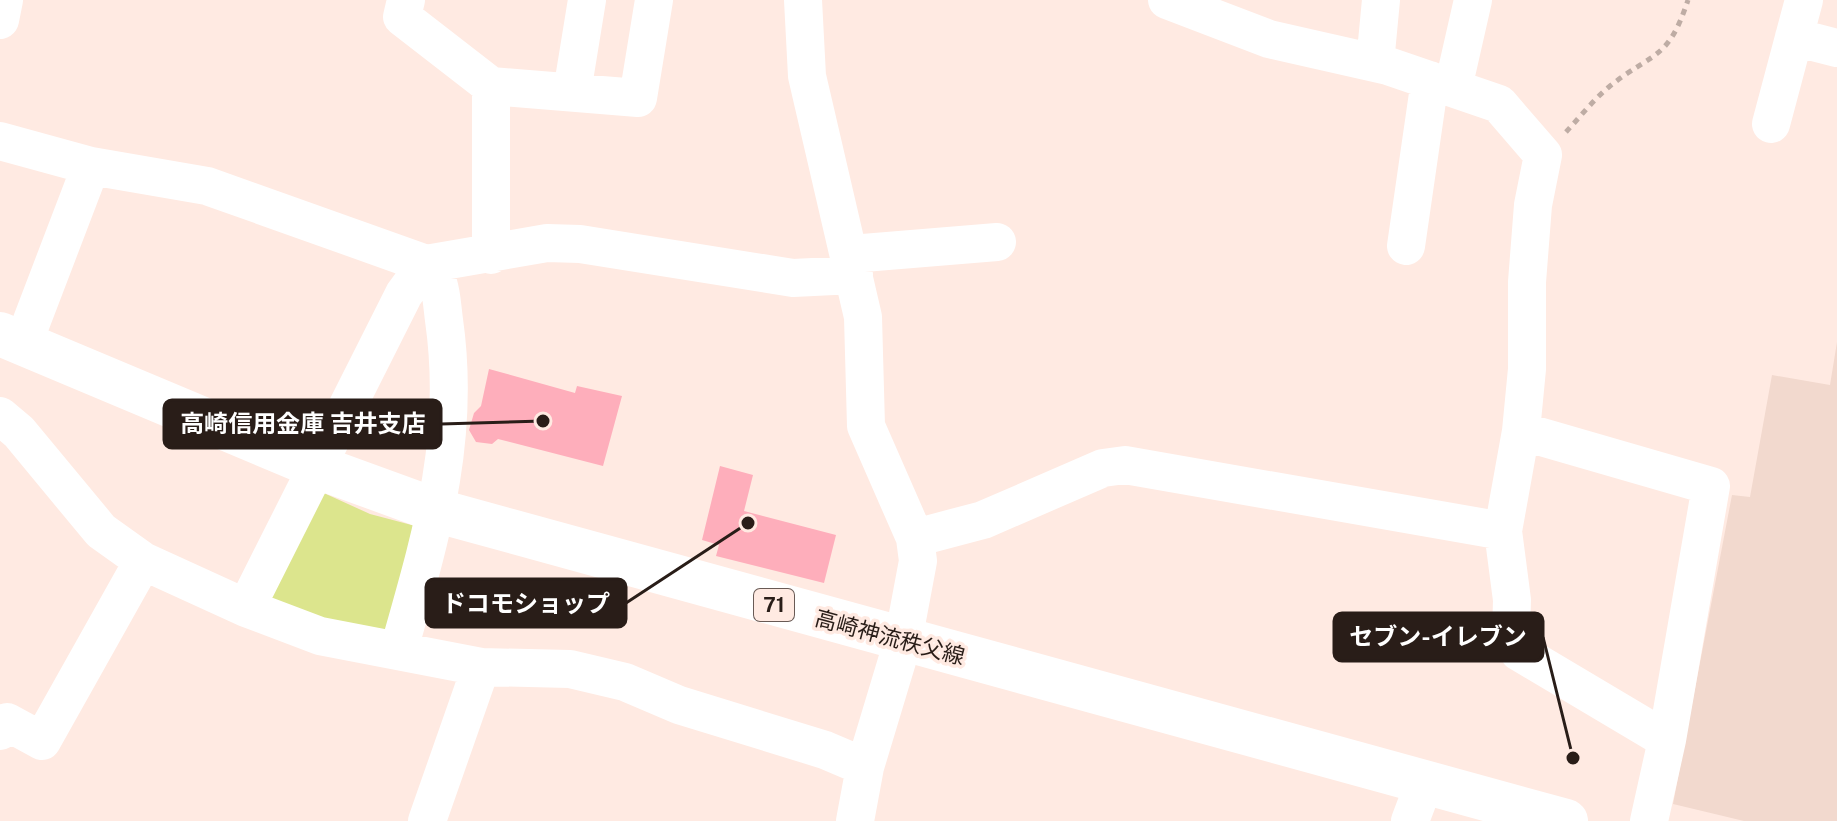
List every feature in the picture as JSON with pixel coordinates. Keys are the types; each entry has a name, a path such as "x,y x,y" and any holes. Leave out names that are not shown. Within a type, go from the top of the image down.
{"main road":[{"name":"高崎神流秩父線","path":"11,339 317,467 438,511 903,641 1417,802 1566,821"}],"street":[{"path":"0,20 4,0"},
{"path":"406,0 402,17 491,86 638,98 654,0"},
{"path":"572,92 587,0"},
{"path":"803,0 807,76 863,317 866,426 915,538 918,561 903,641 865,767 855,821"},
{"path":"1167,0 1269,39 1375,63 1499,104 1543,155 1533,205 1527,282 1527,369 1521,431 1503,531 1512,600 1511,634 1519,652 1667,740"},
{"path":"1375,63 1381,0"},
{"path":"1406,246 1442,84 1473,0"},
{"path":"1771,124 1804,0"},
{"path":"1794,37 1837,48"},
{"path":"491,86 491,255"},
{"path":"0,141 91,166 207,186 426,264 438,275 447,342 448,438 438,511 399,649"},
{"path":"11,339 91,166"},
{"path":"246,608 404,294 426,264 547,243 580,244 793,278 997,242"},
{"path":"0,416 19,432 101,531 143,561 246,608 320,636 481,667 570,669 625,682 679,705 825,750 865,767"},
{"path":"1521,431 1711,486 1667,740 1649,821"},
{"path":"915,538 983,520 1103,468 1125,465 1503,531"},
{"path":"0,731 7,722 42,741 143,561"},
{"path":"427,821 481,667"}],"path":[{"path":"1543,155 1610,86 1661,54 1679,26 1688,0"}],"shaded area":[{"path":"1837,342 1837,821 1744,821 1673,804 1732,495 1750,497 1772,375 1830,385"}],"green space":[{"path":"315,489 370,514 423,528 390,639 267,608"}],"building":[{"path":"489,369 575,393 577,386 622,396 603,466 498,439 492,444 476,442 469,430 474,413 481,406"},
{"path":"720,466 753,475 744,511 836,535 824,583 716,556 719,545 702,540"}],"place":[{"name":"高崎信用金庫 吉井支店","path":"543,421"},
{"name":"ドコモショップ","path":"748,523"},
{"name":"セブン-イレブン","path":"1573,758"}]}
